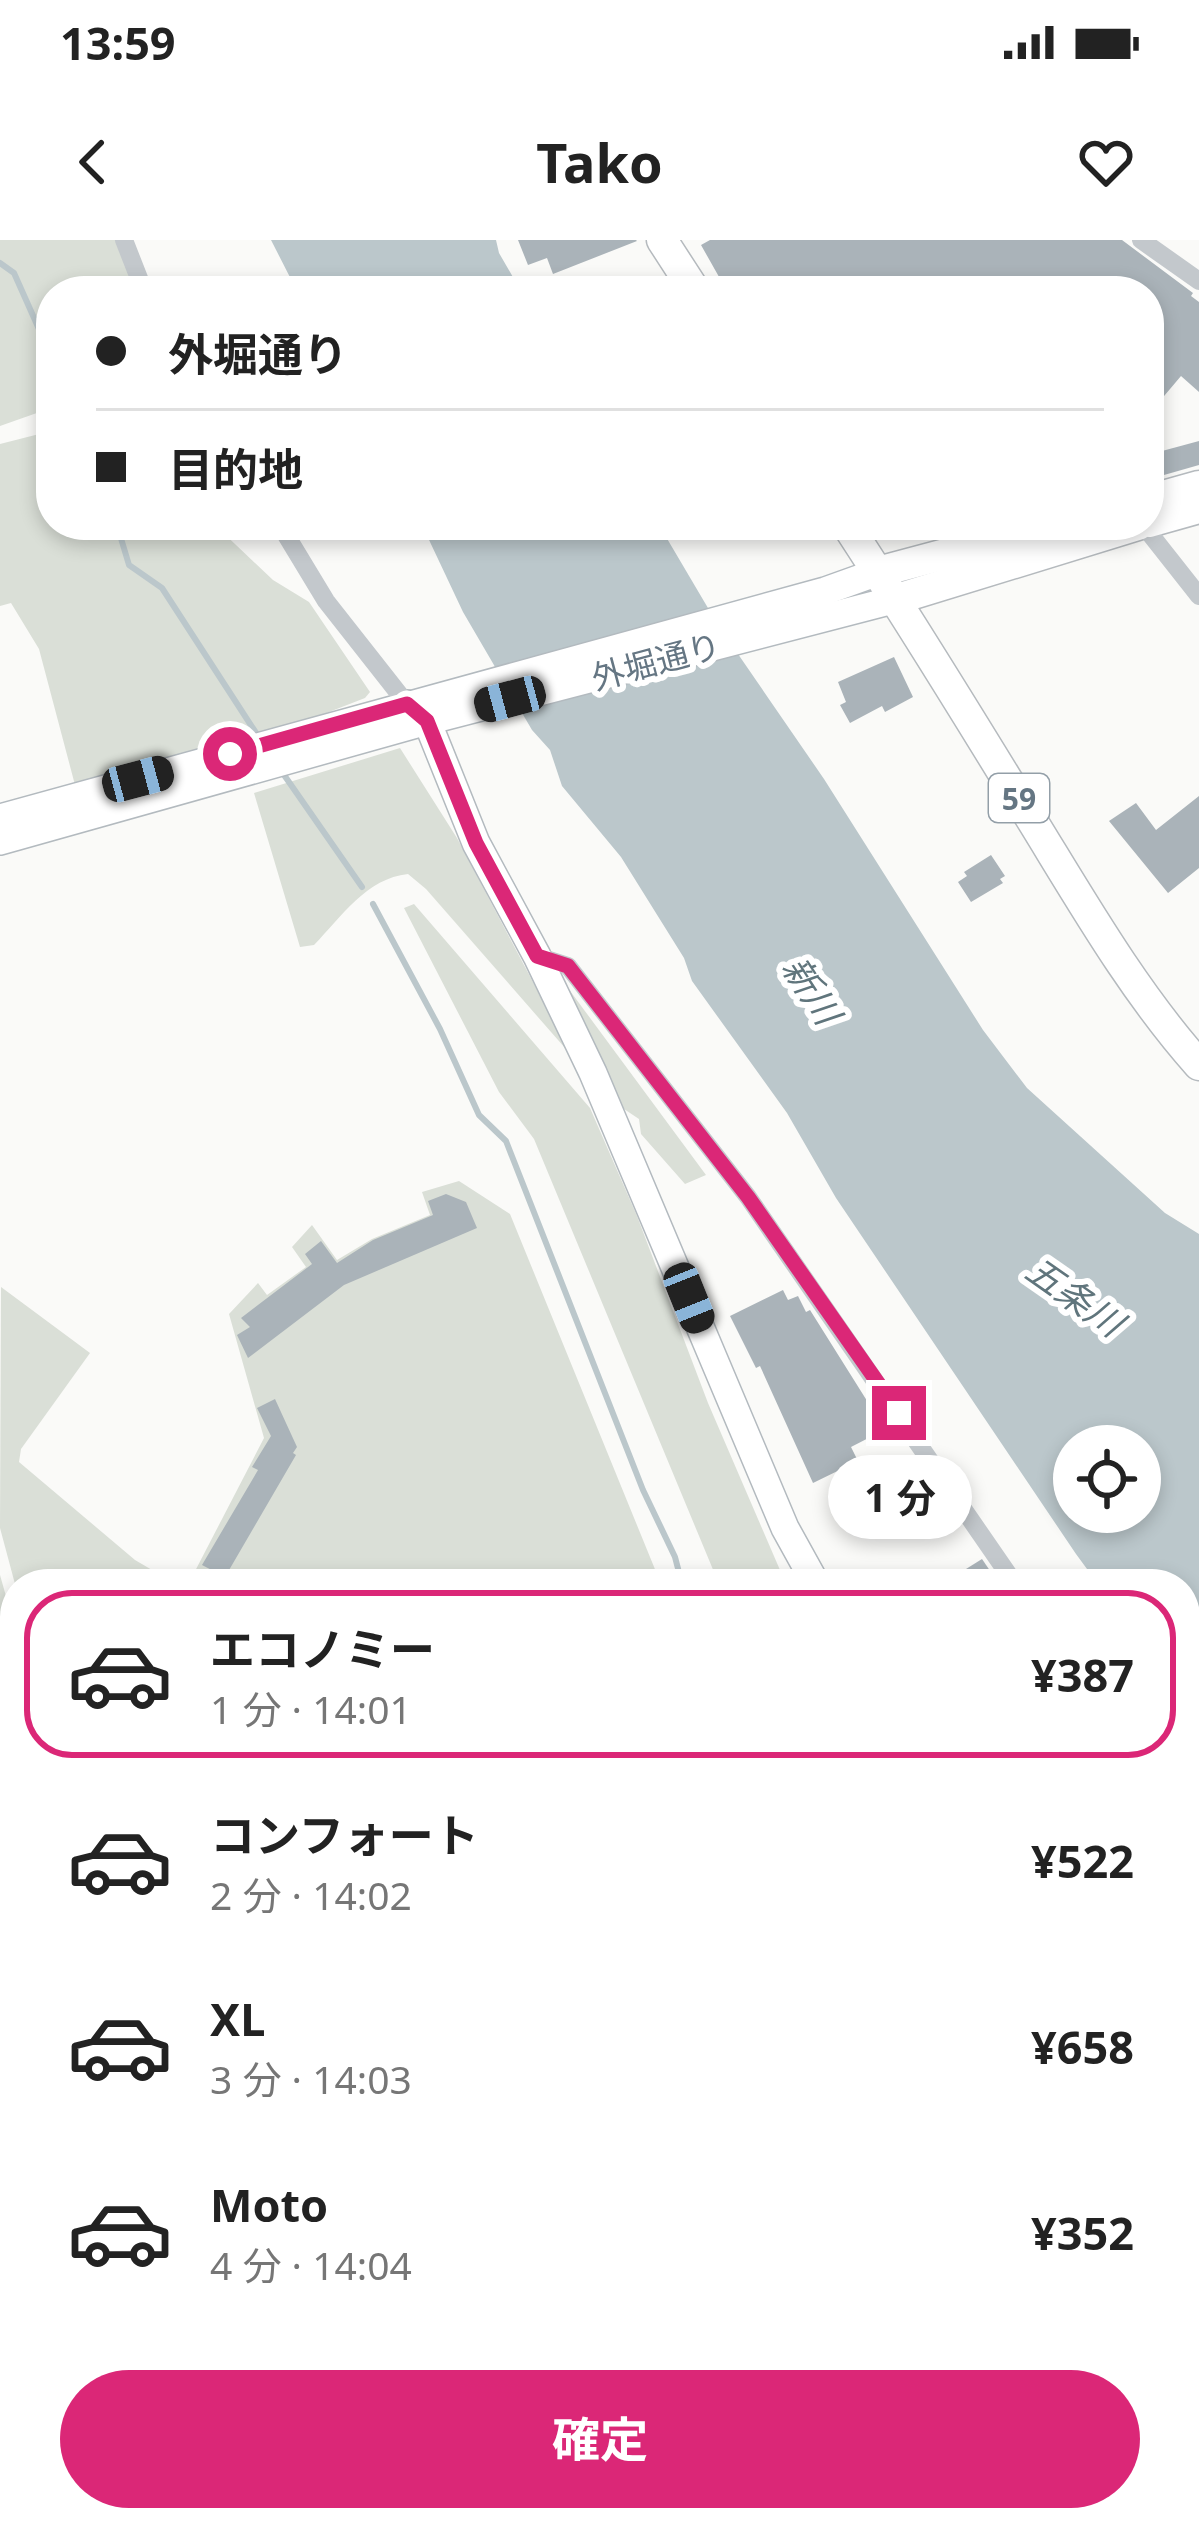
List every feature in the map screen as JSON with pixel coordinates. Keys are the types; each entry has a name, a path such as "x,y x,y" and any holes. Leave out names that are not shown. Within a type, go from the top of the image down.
{"main road":[{"path":"662,240 685,276"},
{"path":"1164,496 1199,486"},
{"path":"1164,518 1199,508"},
{"name":"59","path":"857,540 1087,909 1167,1029 1199,1065"},
{"path":"878,572 998,540"},
{"path":"897,599 1091,540"},
{"name":"外堀通り","path":"828,603 878,572"},
{"name":"外堀通り","path":"0,842 417,712 828,603 897,599"},
{"path":"417,712 476,843 537,956 637,1169 785,1528 808,1569"},
{"name":"外堀通り","path":"0,818 374,726"}],"street":[{"path":"124,240 138,276"},
{"path":"1147,241 1199,281"},
{"path":"289,540 326,601 417,712"},
{"path":"1155,540 1199,596"},
{"path":"537,956 568,966 748,1197 1005,1569"}],"shaded area":[{"path":"0,240 115,240 130,276 36,276 36,413 0,426"},
{"path":"36,435 36,540 231,540 273,580 309,602 370,692 311,719 75,785 39,649 11,603 0,606 0,444"},
{"path":"400,748 457,838 572,1056 408,874 367,891 314,945 300,947 254,793"},
{"path":"414,904 590,1108 780,1569 713,1569 534,1139 499,1092 404,908"},
{"path":"562,980 706,1175 685,1184 641,1134 639,1119 615,1103"},
{"path":"459,1181 510,1214 655,1569 196,1569 264,1438 229,1314 258,1283 267,1295 306,1267 292,1247 312,1225 337,1260 372,1239 430,1215 422,1192"},
{"path":"1,1287 90,1353 21,1449 19,1462 150,1569 11,1569 0,1528"}],"water":[{"path":"271,240 496,240 512,276 289,276"},
{"path":"429,540 668,540 718,625 824,779 983,1030 1027,1088 1165,1213 1199,1234 1199,1569 1087,1569 1062,1533 1161,1533 1161,1425 1053,1425 1053,1520 836,1198 787,1113 692,981 684,958 621,857 562,786 550,750 532,730 463,612"}],"building":[{"path":"518,240 637,241 553,274 547,258 528,265"},
{"path":"710,240 1122,240 1199,302 1199,392 1181,376 1164,396 1164,276 719,276 701,245"},
{"path":"1199,441 1199,465 1164,475 1164,450"},
{"path":"894,657 913,697 850,723 840,705 846,702 838,682"},
{"path":"1199,796 1199,868 1168,893 1109,821 1136,803 1156,830"},
{"path":"991,855 1005,876 1000,879 1003,883 971,902 958,882 967,876 964,872"},
{"path":"446,1194 466,1202 477,1228 344,1285 248,1358 237,1335 250,1327 241,1318 312,1264 305,1254 321,1241 337,1263 373,1240 433,1215 428,1201"},
{"path":"783,1290 788,1300 798,1296 806,1312 810,1310 886,1429 851,1447 858,1461 813,1483 760,1366 756,1368 730,1316"},
{"path":"275,1399 297,1447 296,1455 230,1569 210,1569 202,1565 258,1470 252,1467 271,1436 257,1408"},
{"path":"982,1559 989,1569 966,1569"}],"waterway":[{"path":"0,263 14,273 36,322"},
{"path":"122,540 129,565 162,588 258,736"},
{"path":"282,772 362,887"},
{"path":"373,904 440,1029 479,1115 506,1141 678,1569"}],"route":[{"path":"230,754 407,704 427,721 476,843 537,956 568,966 748,1197 899,1413"}],"water label":[{"name":"新川","path":"812,990"},
{"name":"五条川","path":"1075,1296"}]}
